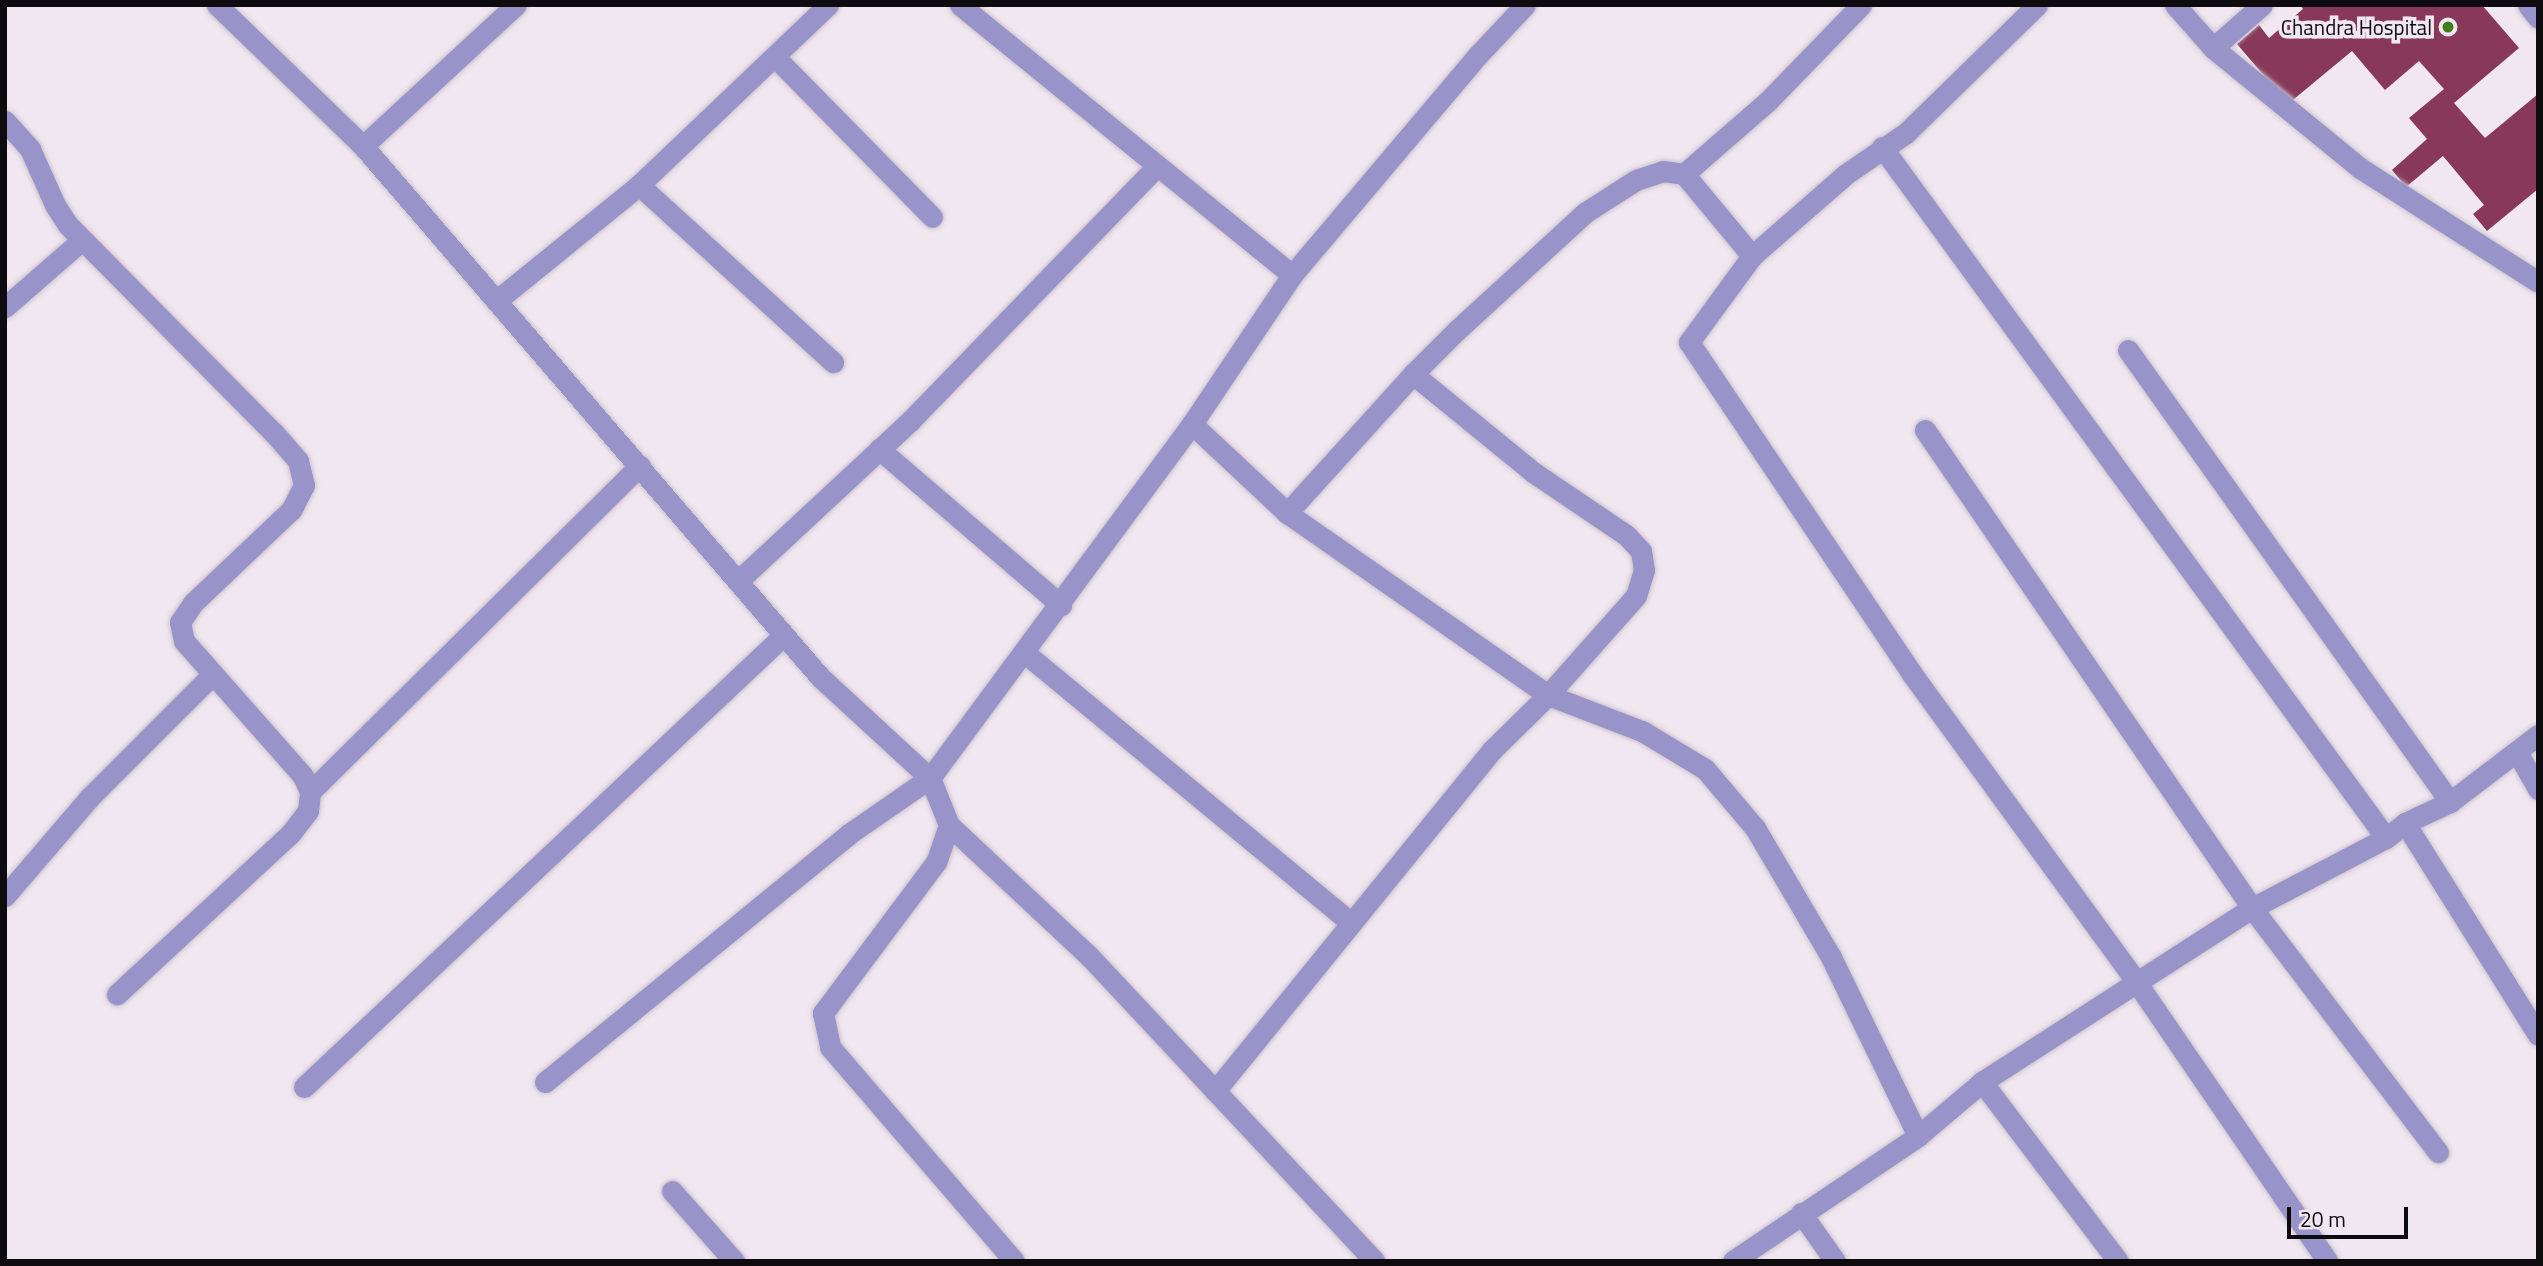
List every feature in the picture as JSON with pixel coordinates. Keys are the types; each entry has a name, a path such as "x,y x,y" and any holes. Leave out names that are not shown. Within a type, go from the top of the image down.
{"street":[{"path":"217,5 363,146 820,677 930,778 948,825 1090,957 1374,1261"},
{"path":"363,146 516,5"},
{"path":"496,301 639,185 828,5"},
{"path":"960,5 1292,275"},
{"path":"545,1082 849,834 930,778 1061,605 1192,424 1292,275 1479,54 1525,5"},
{"path":"1684,174 1768,100 1861,5"},
{"path":"2037,5 1906,133 1846,174 1752,256 1689,342 1912,674 2137,983 2327,1261"},
{"path":"2175,5 2213,48 2360,168 2538,282"},
{"path":"2213,48 2263,5"},
{"path":"2528,5 2538,18"},
{"path":"775,57 932,217"},
{"path":"5,121 30,149 55,205 82,240 274,433 298,461 304,485 291,510 193,603 180,622 184,641 303,776 310,792 309,811 290,834 117,994"},
{"path":"1882,147 2386,838"},
{"path":"739,580 879,449 1157,166"},
{"path":"1287,513 1413,374 1586,212 1636,180 1663,171 1684,174 1752,256"},
{"path":"639,185 833,362"},
{"path":"5,307 82,240"},
{"path":"2128,350 2450,802"},
{"path":"1216,1091 1491,751 1548,695 1636,596 1644,570 1641,551 1626,535 1533,472 1413,374"},
{"path":"1192,424 1287,513 1548,695 1642,731 1705,769 1755,828 1831,957 1918,1136"},
{"path":"1925,430 2252,908 2438,1152"},
{"path":"879,449 1061,605"},
{"path":"310,792 640,466"},
{"path":"304,1087 784,635"},
{"path":"1025,653 1351,923"},
{"path":"5,896 89,798 212,675"},
{"path":"1733,1261 1918,1136 1982,1082 2252,908 2386,838 2405,823 2450,802 2538,735"},
{"path":"2517,752 2538,789"},
{"path":"2405,823 2538,1035"},
{"path":"948,825 936,862 823,1013 830,1047 1014,1261"},
{"path":"1982,1082 2118,1261"},
{"path":"672,1191 734,1261"},
{"path":"1801,1213 1835,1261"}],"building":[{"path":"2300,5 2482,5 2519,48 2454,103 2485,138 2538,94 2538,189 2487,231 2473,214 2484,205 2443,156 2406,187 2392,170 2427,139 2409,118 2444,89 2419,61 2385,90 2352,51 2288,104 2237,44 2259,25 2269,38 2303,9"}],"place":[{"name":"Chandra Hospital","path":"2448,27"}]}
